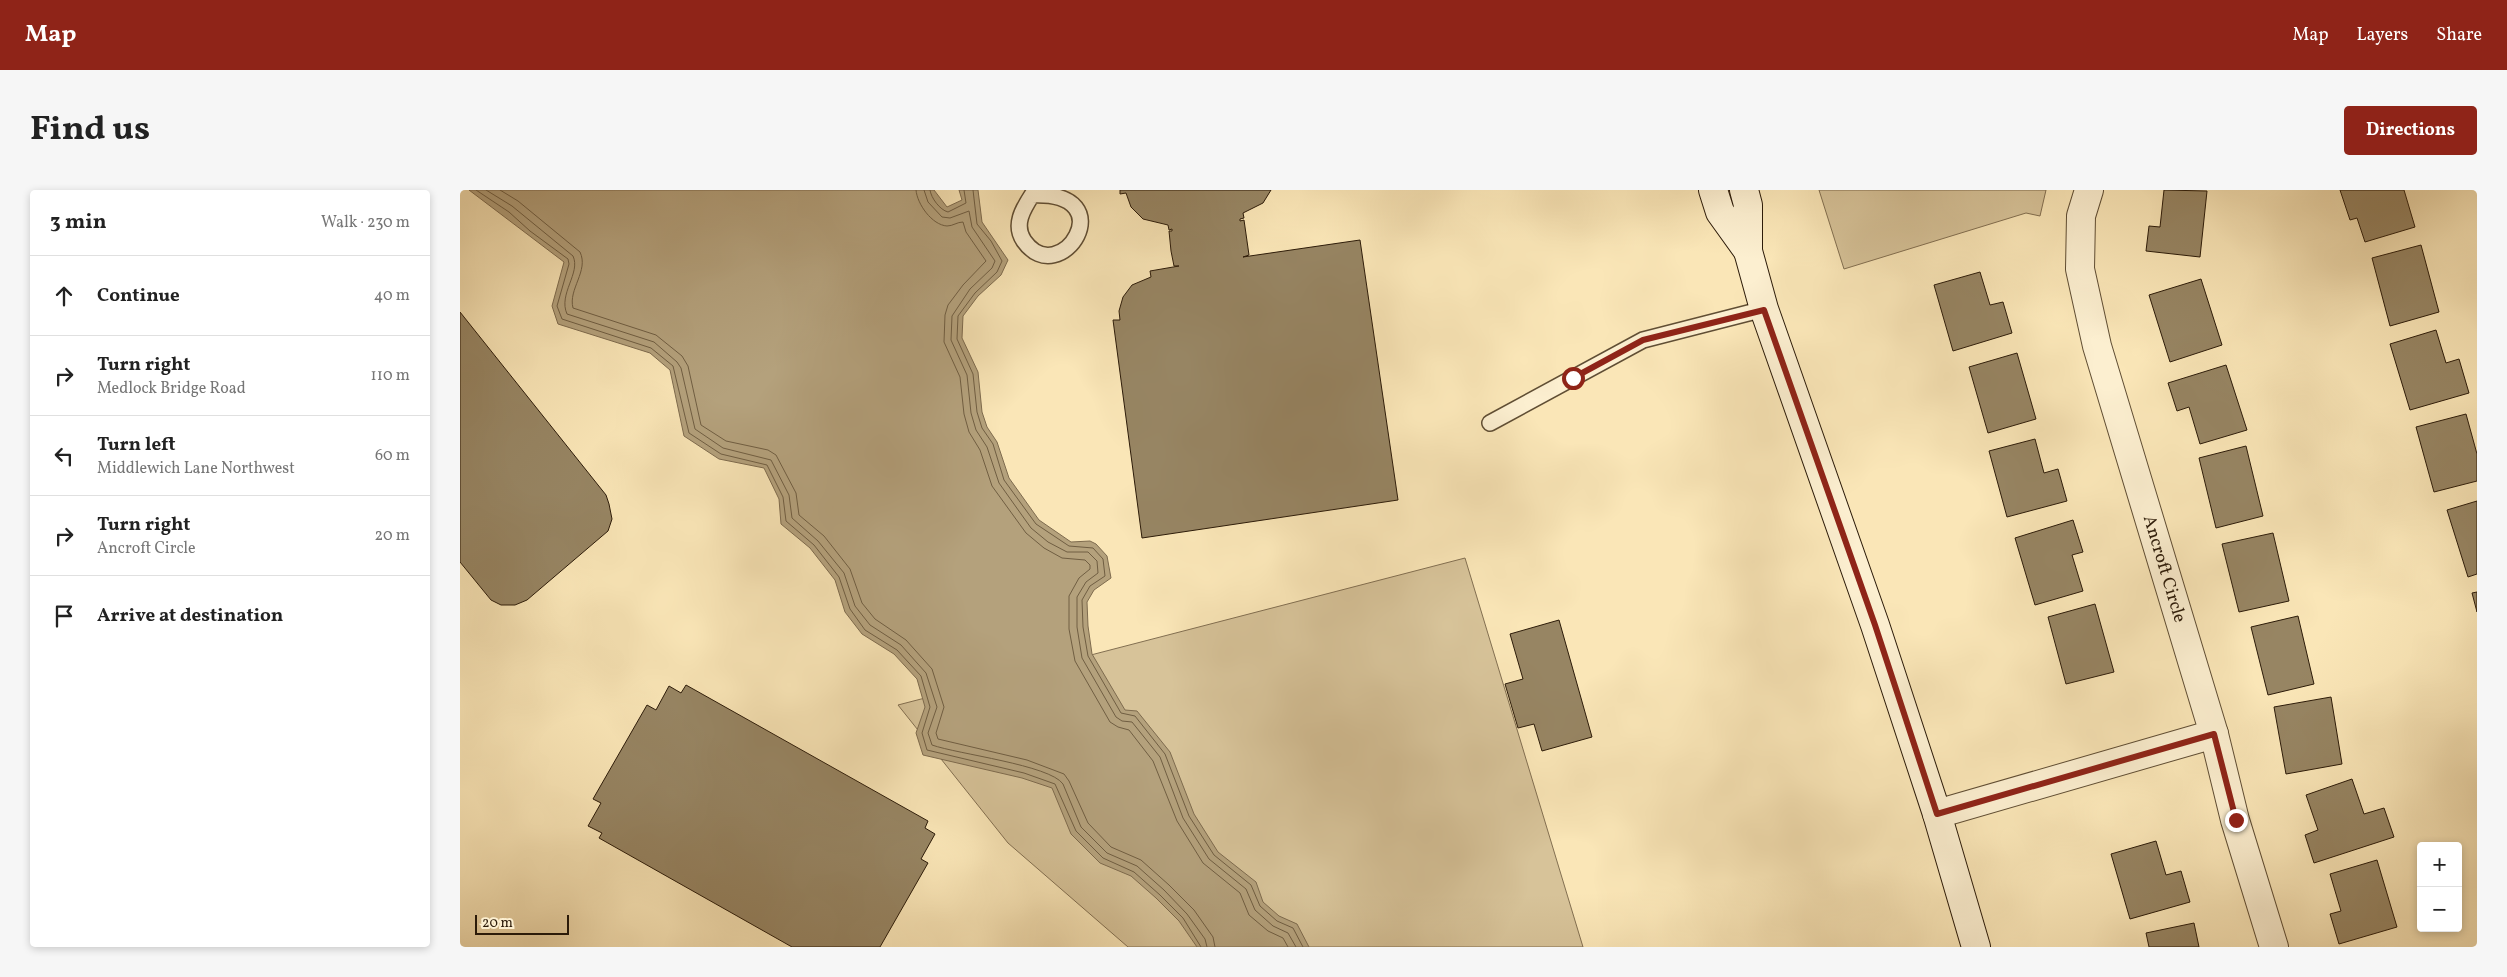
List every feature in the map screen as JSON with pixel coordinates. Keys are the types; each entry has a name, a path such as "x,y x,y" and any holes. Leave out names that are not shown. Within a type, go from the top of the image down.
{"street":[{"path":"1713,190 1720,212 1748,251"},
{"path":"1744,190 1748,205 1748,251 1764,310 1875,625 1937,814 1976,947"},
{"name":"Ancroft Circle","path":"2089,190 2081,216 2080,269 2097,346 2214,734 2236,820 2274,947"},
{"path":"1937,814 2214,734"}],"lane":[{"path":"1032,195 1057,195 1068,200 1076,209 1080,220 1079,232 1074,243 1065,251 1054,255 1042,254 1031,248 1023,240 1019,229 1020,217 1032,195"},
{"path":"1490,422 1643,340 1764,310"}],"shaded area":[{"path":"1819,190 2046,190 2040,216 2026,213 1844,269"},
{"path":"1465,558 1583,947 1128,947 1008,843 898,705"}],"water":[{"path":"469,190 934,190 947,207 962,200 959,190 978,190 982,222 1008,260 1001,275 978,296 963,316 962,338 978,372 982,412 987,427 997,442 1009,478 1039,520 1071,542 1090,541 1096,544 1107,556 1111,578 1094,590 1087,602 1092,654 1125,710 1137,711 1170,752 1194,814 1218,852 1256,882 1263,902 1279,916 1297,924 1309,947 1197,947 1179,921 1156,898 1131,876 1100,863 1071,834 1052,788 1022,778 923,755 916,733 925,707 917,679 894,654 862,634 845,612 835,580 810,548 781,524 779,499 764,468 719,459 684,436 670,370 650,353 558,324 552,306 564,262"}],"building":[{"path":"1120,190 1271,190 1263,203 1243,213 1244,218 1240,219 1240,221 1244,220 1249,255 1243,257 1360,240 1398,500 1142,538 1113,320 1120,320 1119,311 1123,297 1132,285 1151,277 1150,271 1179,266 1174,266 1171,251 1169,231 1172,231 1172,229 1169,230 1168,225 1143,219 1131,207 1126,193 1120,194"},
{"path":"2164,190 2207,191 2200,257 2146,251 2149,226 2160,227"},
{"path":"2340,190 2404,190 2415,227 2365,242 2357,218 2350,220"},
{"path":"2421,245 2439,312 2390,326 2372,258"},
{"path":"1980,272 1990,305 2003,302 2012,333 1953,351 1934,285"},
{"path":"2201,279 2222,345 2170,362 2149,295"},
{"path":"460,312 606,495 612,519 608,531 527,600 515,605 501,605 491,600 460,562"},
{"path":"2436,330 2446,363 2459,359 2469,393 2410,410 2390,344"},
{"path":"2017,353 2036,419 1988,433 1969,367"},
{"path":"2226,365 2247,430 2200,444 2189,407 2177,411 2168,383"},
{"path":"2466,414 2477,454 2477,481 2434,492 2416,427"},
{"path":"2035,439 2044,473 2058,469 2067,501 2007,517 1989,451"},
{"path":"2246,446 2263,516 2216,528 2199,458"},
{"path":"2477,501 2477,574 2468,577 2447,510"},
{"path":"2073,520 2083,552 2072,555 2083,591 2035,605 2015,538"},
{"path":"2273,533 2289,601 2239,612 2222,544"},
{"path":"2477,592 2477,612 2472,593"},
{"path":"2095,604 2114,672 2066,684 2048,617"},
{"path":"2298,616 2314,684 2268,695 2251,627"},
{"path":"1559,620 1592,737 1542,751 1534,724 1518,728 1505,684 1523,679 1510,634"},
{"path":"686,685 928,821 925,828 935,834 921,859 928,863 880,947 792,947 599,838 602,833 588,826 601,803 593,799 647,705 656,710 669,686 681,693"},
{"path":"2331,697 2342,764 2286,774 2274,707"},
{"path":"2352,779 2364,814 2384,808 2394,837 2314,863 2305,835 2318,830 2306,795"},
{"path":"2156,841 2166,875 2181,871 2190,902 2130,919 2111,854"},
{"path":"2377,860 2397,927 2339,944 2330,914 2341,911 2330,874"},
{"path":"2194,923 2199,947 2149,947 2146,933"}],"route":[{"path":"1573,378 1643,340 1764,310 1875,625 1937,814 2214,734 2236,820"}]}
